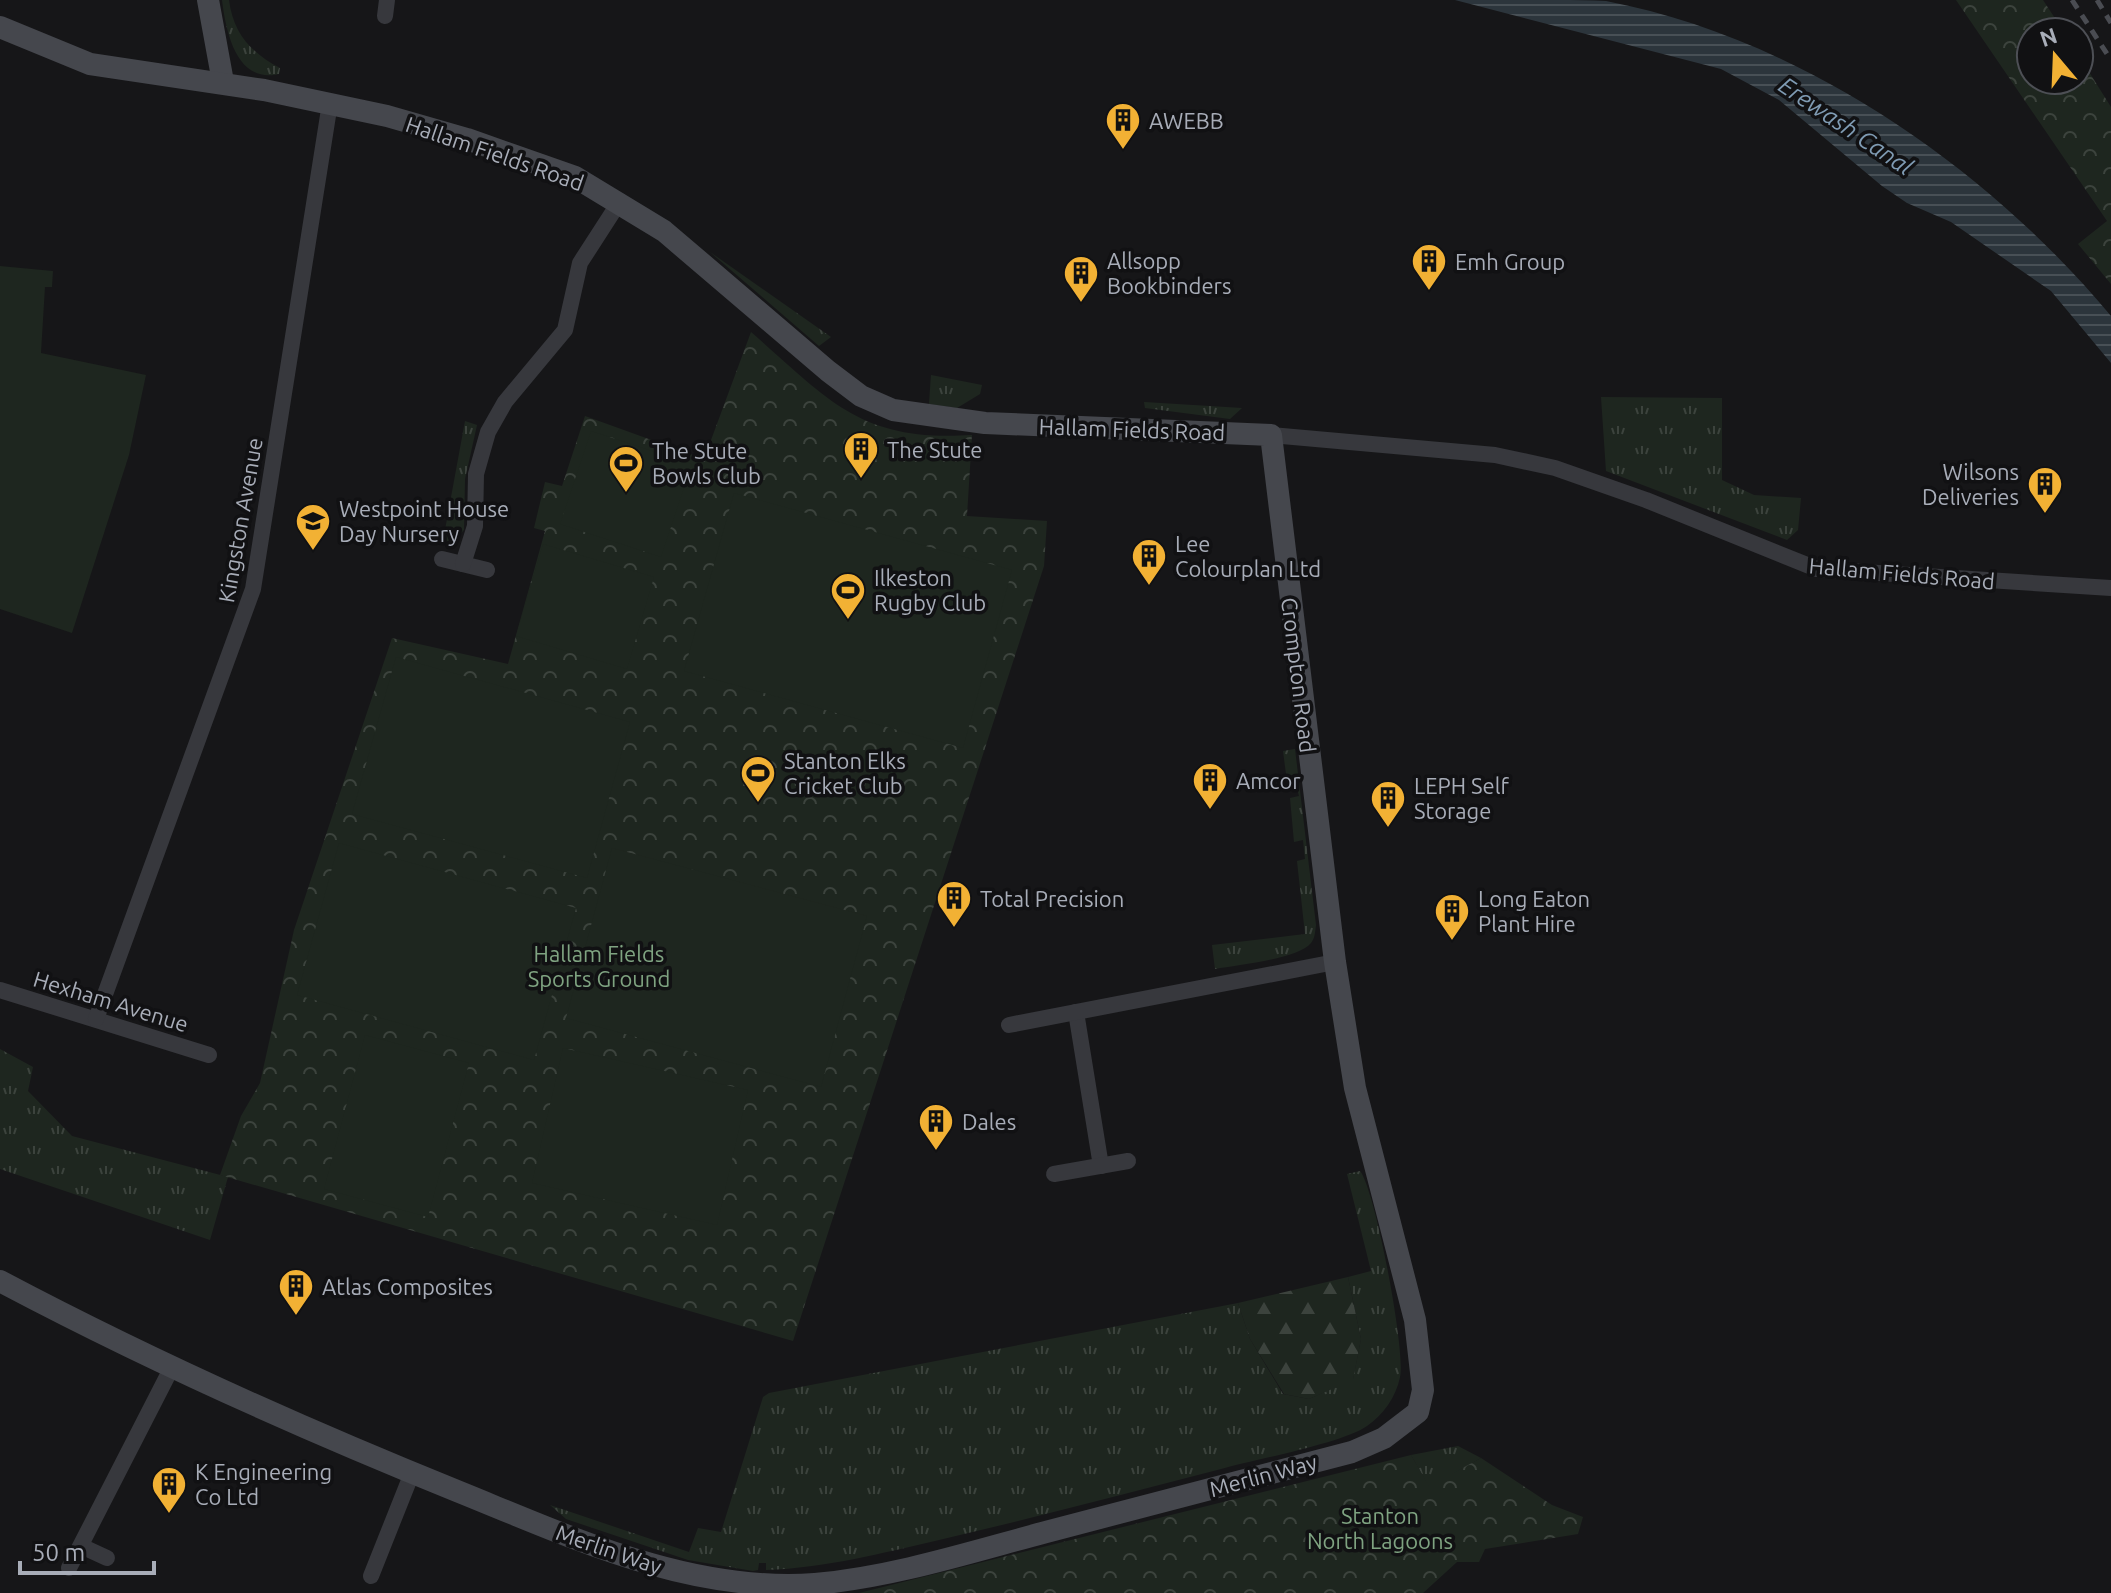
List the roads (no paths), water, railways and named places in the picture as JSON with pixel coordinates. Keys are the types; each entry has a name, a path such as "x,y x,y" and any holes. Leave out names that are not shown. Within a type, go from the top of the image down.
{"street":[{"path":"208,0 223,82"},
{"name":"Hallam Fields Road","path":"0,27 90,64 223,82 330,103 419,124 575,177 620,201 664,231 828,371 885,408 944,420 1271,435 1495,455 1555,468 1646,500 1817,569 2111,588"},
{"name":"Kingston Avenue","path":"96,1019 253,589 330,103"},
{"path":"463,564 475,526 476,474 488,432 505,402 565,330 572,287 582,256 620,201"},
{"name":"Crompton Road","path":"1271,435 1335,962 1357,1099 1420,1345 1423,1390 1418,1412 1393,1431"},
{"path":"442,559 487,570"},
{"path":"1009,1025 1335,962"},
{"name":"Hexham Avenue","path":"0,990 209,1055"},
{"path":"1076,1012 1101,1166"},
{"path":"1054,1174 1128,1161"},
{"name":"Merlin Way","path":"0,1281 171,1369 412,1473 593,1547 651,1566 742,1585 816,1584 928,1564 1338,1456 1393,1431"},
{"path":"69,1568 171,1369"},
{"path":"371,1576 412,1473"},
{"path":"81,1546 107,1558"}],"water":[{"name":"Erewash Canal","path":"1455,0 1606,1 1678,19 1749,45 1818,77 1884,116 1947,160 2007,209 2061,261 2111,316 2111,363 2051,291 1951,222 1907,203 1882,186 1779,100 1721,69"}],"railway":[{"path":"2072,0 2111,60"},
{"path":"2097,0 2111,23"}],"place":[{"name":"AWEBB","path":"1123,151"},
{"name":"Emh Group","path":"1429,292"},
{"name":"Allsopp Bookbinders","path":"1081,304"},
{"name":"The Stute","path":"861,480"},
{"name":"The Stute Bowls Club","path":"626,494"},
{"name":"Wilsons Deliveries","path":"2045,515"},
{"name":"Westpoint House Day Nursery","path":"313,552"},
{"name":"Lee Colourplan Ltd","path":"1149,587"},
{"name":"Ilkeston Rugby Club","path":"848,621"},
{"name":"Stanton Elks Cricket Club","path":"758,804"},
{"name":"Amcor","path":"1210,811"},
{"name":"LEPH Self Storage","path":"1388,829"},
{"name":"Total Precision","path":"954,929"},
{"name":"Long Eaton Plant Hire","path":"1452,942"},
{"name":"Dales","path":"936,1152"},
{"name":"Atlas Composites","path":"296,1317"},
{"name":"K Engineering Co Ltd","path":"169,1515"}],"park label":[{"name":"Hallam Fields Sports Ground","path":"599,966"},
{"name":"Stanton North Lagoons","path":"1380,1528"}]}
